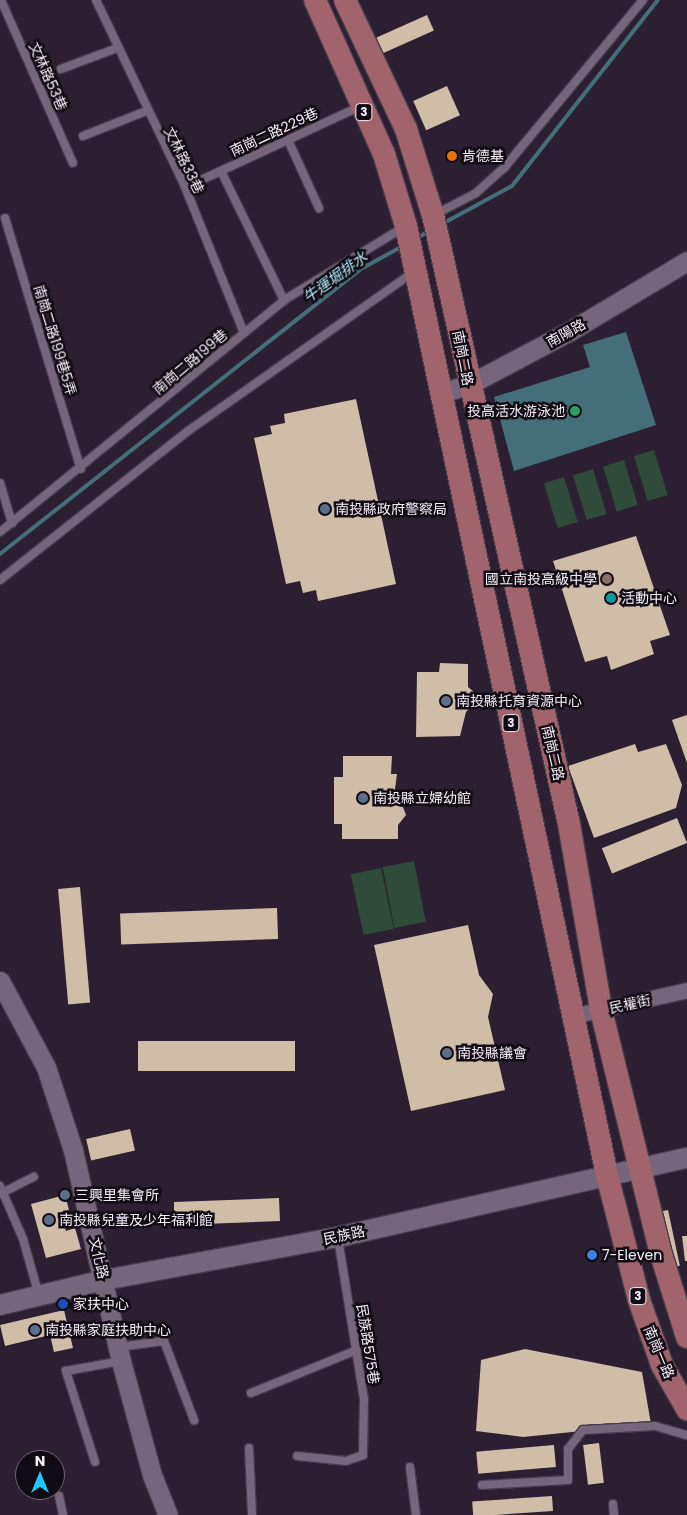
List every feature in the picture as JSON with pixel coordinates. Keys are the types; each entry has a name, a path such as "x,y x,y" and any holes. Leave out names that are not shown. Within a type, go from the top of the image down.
{"main road":[{"name":"3","path":"315,0 384,154 406,226 607,1175"},
{"name":"3","path":"345,0 406,130 433,215"},
{"name":"南崗二路","path":"433,215 468,385 569,824 601,1010 640,1168"},
{"name":"民族路","path":"0,1305 40,1297 104,1280 338,1237 687,1158"},
{"name":"3","path":"640,1168 687,1337"},
{"name":"南崗一路","path":"607,1175 639,1300 662,1365 687,1409"}],"street":[{"name":"南陽路","path":"440,393 468,385 570,331 687,261"},
{"name":"文化路","path":"0,981 46,1067 73,1150 120,1354 165,1514"},
{"name":"民權街","path":"572,1016 687,990"}],"lane":[{"name":"文林路53巷","path":"1,0 73,163"},
{"name":"文林路33巷","path":"96,0 146,111 185,187 244,333"},
{"path":"433,215 476,193 504,168 644,0"},
{"path":"61,69 117,48"},
{"name":"南崗二路229巷","path":"197,182 361,106"},
{"path":"83,136 146,111"},
{"path":"288,140 319,208"},
{"path":"220,170 284,300"},
{"name":"南崗二路199巷5弄","path":"5,218 81,469"},
{"name":"南崗二路199巷","path":"0,532 81,469 284,300 406,226"},
{"path":"0,580 188,431 415,271"},
{"path":"0,483 12,523"},
{"path":"34,1177 1,1191 23,1239 40,1297"},
{"name":"民族路575巷","path":"297,1456 346,1461 363,1455 367,1430 357,1350 338,1237"},
{"path":"95,1462 66,1371 164,1341 194,1420"},
{"path":"252,1394 357,1350"},
{"path":"482,1485 568,1480 568,1449 583,1430 655,1426 687,1435"},
{"path":"249,1448 252,1515"},
{"path":"410,1467 416,1515"},
{"path":"60,1500 62,1515"},
{"path":"613,1504 614,1515"}],"green space":[{"path":"654,450 668,495 648,501 634,456"},
{"path":"624,460 638,505 617,511 603,466"},
{"path":"593,469 607,514 587,520 573,475"},
{"path":"564,477 578,522 558,528 544,483"},
{"path":"414,861 426,922 394,928 383,867"},
{"path":"381,868 394,929 364,935 351,874"}],"water":[{"name":"投高活水游泳池","path":"626,332 656,425 514,471 494,397 590,367 583,345"}],"building":[{"path":"427,15 434,31 382,54 375,38"},
{"path":"447,86 460,115 426,130 413,101"},
{"name":"南投縣政府警察局","path":"356,399 396,584 318,601 316,590 303,593 300,581 286,584 254,438 272,434 270,426 285,423 284,414"},
{"name":"活動中心","path":"636,536 670,635 650,641 654,654 611,670 607,656 585,662 553,561"},
{"name":"南投縣托育資源中心","path":"440,663 468,664 468,687 474,692 474,703 466,712 460,736 416,737 417,672 439,672"},
{"path":"687,715 687,763 672,720"},
{"path":"635,744 638,752 666,744 682,785 676,808 594,838 568,766"},
{"name":"南投縣立婦幼館","path":"343,756 392,756 391,774 397,774 393,804 403,807 406,815 398,825 398,839 342,839 342,824 334,824 334,777 343,777"},
{"path":"677,818 687,843 612,873 602,848"},
{"path":"80,887 90,1003 68,1004 58,889"},
{"path":"277,908 278,939 121,944 120,913"},
{"name":"南投縣議會","path":"468,925 479,975 493,994 488,1017 505,1090 411,1111 374,945"},
{"path":"138,1041 295,1041 295,1071 138,1071"},
{"path":"130,1129 135,1150 91,1161 86,1139"},
{"name":"南投縣兒童及少年福利館","path":"65,1195 69,1210 61,1212 66,1231 75,1228 81,1249 46,1258 31,1204"},
{"path":"279,1198 280,1221 204,1224 204,1216 174,1217 174,1202"},
{"path":"668,1210 680,1266 671,1268 659,1212"},
{"path":"682,1236 687,1236 687,1261 685,1261"},
{"name":"南投縣家庭扶助中心","path":"64,1310 73,1348 54,1352 50,1335 5,1346 0,1325"},
{"path":"525,1349 642,1372 651,1424 523,1437 476,1431 481,1360"},
{"path":"599,1443 604,1483 588,1485 583,1445"},
{"path":"554,1445 556,1467 478,1474 476,1452"},
{"path":"552,1496 553,1511 473,1515 472,1502"}],"waterway":[{"name":"牛運堀排水","path":"442,224 512,186 658,0"},
{"name":"牛運堀排水","path":"416,239 429,231"},
{"name":"牛運堀排水","path":"0,554 359,270 403,246"}],"place":[{"name":"肯德基","path":"452,156"},
{"name":"投高活水游泳池","path":"575,411"},
{"name":"南投縣政府警察局","path":"325,509"},
{"name":"國立南投高級中學","path":"607,579"},
{"name":"活動中心","path":"611,598"},
{"name":"南投縣托育資源中心","path":"446,701"},
{"name":"南投縣立婦幼館","path":"363,798"},
{"name":"南投縣議會","path":"447,1053"},
{"name":"三興里集會所","path":"65,1195"},
{"name":"南投縣兒童及少年福利館","path":"49,1220"},
{"name":"7-Eleven","path":"592,1255"},
{"name":"家扶中心","path":"63,1304"},
{"name":"南投縣家庭扶助中心","path":"35,1330"}]}
